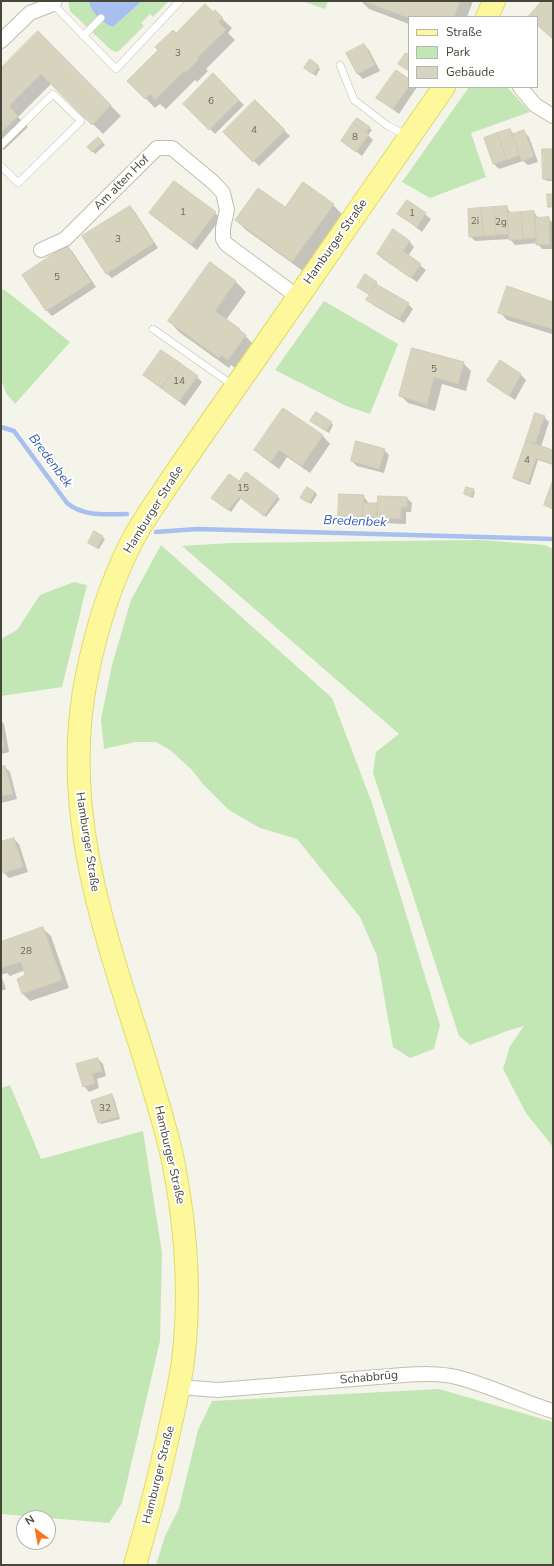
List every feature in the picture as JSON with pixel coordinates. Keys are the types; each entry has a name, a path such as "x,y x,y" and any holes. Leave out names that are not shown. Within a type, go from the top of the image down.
{"main road":[{"path":"487,16 494,1"},
{"name":"Hamburger Straße","path":"135,1565 155,1494 179,1387 183,1360 187,1289 185,1244 178,1188 163,1120 108,943 96,898 84,838 78,777 80,719 87,675 92,652 113,585 128,549 137,533 236,387 443,88"}],"street":[{"path":"1,40 30,13 54,2"},
{"path":"521,88 536,105 553,116"},
{"name":"Am alten Hof","path":"41,250 66,239 157,148 172,148 214,183 223,193 227,210 223,228 223,240 226,244 298,297"},
{"name":"Schabbrüg","path":"179,1387 218,1390 430,1374 454,1377 476,1383 553,1411"}],"lane":[{"path":"54,2 83,36 116,69 180,1"},
{"path":"83,36 101,18"},
{"path":"340,65 354,100 388,126 410,138"},
{"path":"1,145 53,94 81,121 18,183 1,166"},
{"path":"153,329 236,387"}],"green space":[{"path":"68,1 89,1 94,13 105,23 113,27 142,1 169,1 153,17 150,14 141,23 144,26 120,50 116,52 111,50 70,11"},
{"path":"302,1 328,1 325,9"},
{"path":"468,88 508,88 530,112 471,133 486,177 430,198 402,182"},
{"path":"1,289 5,290 70,342 15,404 6,393 1,379"},
{"path":"324,301 398,344 370,414 346,406 275,370"},
{"path":"481,540 545,545 553,549 553,1147 526,1113 503,1069 510,1046 524,1026 470,1045 459,1036 373,773 376,752 399,734 182,546 230,543"},
{"path":"161,545 332,698 372,803 440,1025 434,1049 410,1058 393,1047 377,956 360,917 297,839 260,828 229,810 203,784 191,769 170,750 156,742 135,742 104,749 101,719 112,665 131,600"},
{"path":"74,582 87,585 62,687 1,696 1,639 17,630 40,595"},
{"path":"10,1085 41,1159 143,1131 162,1253 160,1341 122,1503 109,1523 56,1519 56,1510 16,1510 16,1515 1,1514 1,1088"},
{"path":"439,1389 553,1422 553,1565 156,1565 165,1536 179,1508 198,1430 212,1401"}],"water":[{"path":"89,1 142,1 113,27 105,23 94,13"}],"building":[{"path":"363,1 460,1 454,16 408,16 408,18"},
{"path":"542,1 553,1 553,39 538,26 538,16 529,16"},
{"path":"205,4 213,12 215,10 223,18 218,22 226,30 197,58 198,60 186,72 184,71 155,100 150,94 145,99 127,81 158,50 155,47 173,30 176,33"},
{"path":"38,31 111,105 92,125 41,74 9,106 18,116 1,133 1,68"},
{"path":"364,44 375,65 357,74 346,53"},
{"path":"406,53 408,54 408,70 398,64"},
{"path":"310,59 319,66 313,74 304,68"},
{"path":"396,70 408,78 408,87 393,109 376,98"},
{"path":"213,73 239,100 209,130 183,104"},
{"path":"255,100 285,130 253,162 223,132"},
{"path":"357,118 370,127 366,132 353,123"},
{"path":"353,123 369,134 356,152 341,141"},
{"path":"510,129 519,155 507,160 497,133"},
{"path":"524,130 534,156 522,161 512,135"},
{"path":"497,133 507,160 493,164 484,138"},
{"path":"98,137 103,142 92,152 87,147"},
{"path":"542,149 553,149 553,179 543,179"},
{"path":"174,181 216,212 191,245 149,213"},
{"path":"303,182 334,204 292,262 235,220 258,188 285,207"},
{"path":"547,194 553,194 553,207 548,207"},
{"path":"407,200 426,213 417,227 397,214"},
{"path":"130,206 154,243 106,274 82,236"},
{"path":"507,206 509,234 496,235 494,207"},
{"path":"494,207 496,235 483,236 481,208"},
{"path":"481,208 483,236 469,237 468,209"},
{"path":"534,211 536,238 523,239 521,212"},
{"path":"521,212 523,239 509,240 507,213"},
{"path":"549,217 550,244 536,245 535,218"},
{"path":"393,229 410,241 403,251 421,264 411,278 377,254"},
{"path":"67,245 91,282 46,311 22,275"},
{"path":"210,262 236,281 215,311 246,335 228,360 221,355 219,358 168,321"},
{"path":"365,274 377,282 370,295 357,287"},
{"path":"376,284 409,303 399,319 366,300"},
{"path":"507,286 553,302 552,329 498,313"},
{"path":"412,348 464,362 458,384 434,377 427,404 399,396"},
{"path":"161,350 180,363 161,388 143,375"},
{"path":"500,360 521,374 509,396 487,381"},
{"path":"180,363 198,376 179,401 161,388"},
{"path":"283,408 323,435 302,466 279,450 271,462 254,450"},
{"path":"316,412 332,422 326,431 310,421"},
{"path":"535,413 545,416 535,443 526,441"},
{"path":"356,441 385,449 379,469 351,461"},
{"path":"526,441 553,450 553,464 536,458 528,483 513,478"},
{"path":"246,472 278,496 264,516 239,497 228,510 211,498 229,474 239,481"},
{"path":"553,480 553,509 544,505"},
{"path":"307,487 315,492 309,503 300,498"},
{"path":"466,487 474,489 471,497 464,494"},
{"path":"339,494 364,495 362,517 338,516"},
{"path":"378,496 407,497 407,507 401,507 401,519 377,518"},
{"path":"363,503 378,503 377,518 362,517"},
{"path":"94,531 103,536 97,548 88,543"},
{"path":"1,726 4,747 1,748"},
{"path":"1,766 5,766 13,794 1,796"},
{"path":"14,838 23,867 3,873 1,868 1,842"},
{"path":"43,927 62,980 22,994 17,979 25,975 21,962 1,968 1,942"},
{"path":"98,1058 102,1071 92,1074 95,1083 83,1087 76,1064"},
{"path":"112,1094 118,1117 98,1123 91,1101"}],"waterway":[{"name":"Bredenbek","path":"1,427 14,431 67,503 81,511 88,513 127,514"},
{"name":"Bredenbek","path":"156,532 197,529 553,539"}]}
